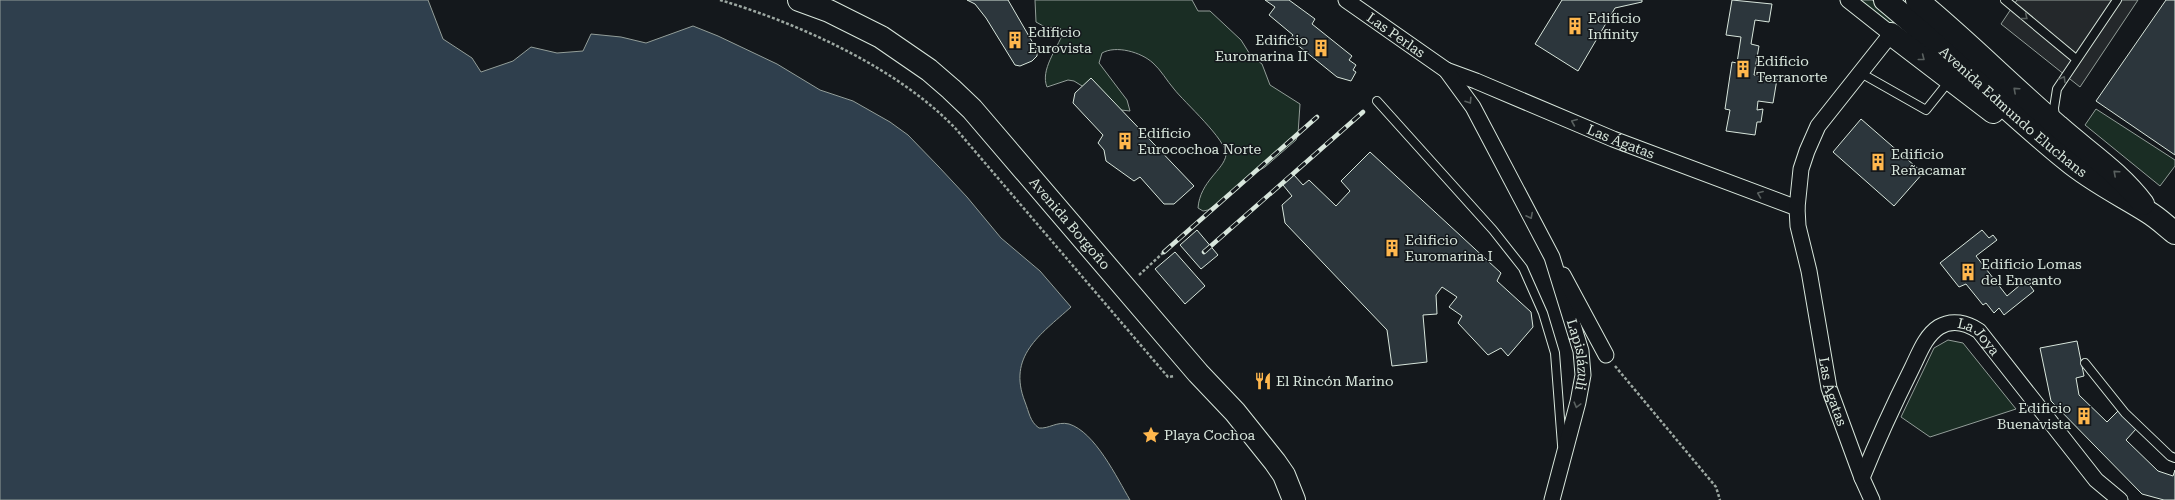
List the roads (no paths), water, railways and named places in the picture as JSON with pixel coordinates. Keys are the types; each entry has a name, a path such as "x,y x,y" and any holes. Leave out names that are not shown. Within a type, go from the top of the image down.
{"main road":[{"name":"Avenida Borgoño","path":"799,0 829,11 881,37 929,70 972,109 1198,373 1235,412 1284,475 1294,500"},
{"name":"Avenida Edmundo Eluchans","path":"1884,0 1961,65 1995,99 2054,136"},
{"name":"Avenida Edmundo Eluchans","path":"1917,0 1971,46 2054,136 2088,176 2150,214 2172,231"},
{"path":"1891,34 2005,121 2054,136"}],"street":[{"name":"Las Perlas","path":"1346,0 1446,70"},
{"path":"1848,0 1891,34"},
{"name":"Las Ágatas","path":"1872,500 1862,478 1829,388 1809,271 1798,226 1797,208 1801,169 1818,126 1859,72 1891,34"},
{"name":"Las Ágatas","path":"1446,70 1476,81 1614,139 1797,208"},
{"name":"Lapislázuli","path":"1446,70 1473,107 1552,257 1572,290 1606,355"},
{"name":"Lapislázuli","path":"1552,257 1574,328 1582,361 1583,375 1578,402 1552,500"},
{"name":"La Joya","path":"1862,478 1887,418 1927,339 1940,326 1957,322 1965,323 1978,331 2096,480 2120,500"}],"lane":[{"path":"2005,0 2076,59"},
{"path":"2054,136 2055,98 2061,82 2117,0"},
{"path":"1859,72 1926,110 1950,80"},
{"path":"1378,101 1494,230 1523,268 1543,313 1555,354 1563,455"},
{"path":"2085,363 2124,413 2170,456 2175,458"}],"water":[{"path":"0,0 428,0 443,39 472,58 481,72 513,61 531,47 557,53 583,51 591,34 621,37 646,43 693,26 718,36 777,64 820,90 853,101 890,122 908,135 967,197 1001,238 1040,271 1071,307 1038,337 1023,359 1020,372 1021,386 1030,416 1039,428 1065,423 1079,429 1088,436 1112,468 1130,500 0,500"}],"railway":[{"path":"1204,252 1363,112"},
{"path":"1164,252 1317,117"}],"place":[{"name":"Edificio Infinity","path":"1575,26"},
{"name":"Edificio Eurovista","path":"1015,40"},
{"name":"Edificio Euromarina II","path":"1321,48"},
{"name":"Edificio Terranorte","path":"1743,69"},
{"name":"Edificio Eurocochoa Norte","path":"1125,141"},
{"name":"Edificio Reñacamar","path":"1878,162"},
{"name":"Edificio Euromarina I","path":"1392,248"},
{"name":"Edificio Lomas del Encanto","path":"1968,272"},
{"name":"El Rincón Marino","path":"1263,381"},
{"name":"Edificio Buenavista","path":"2084,416"},
{"name":"Playa Cochoa","path":"1151,435"}]}
